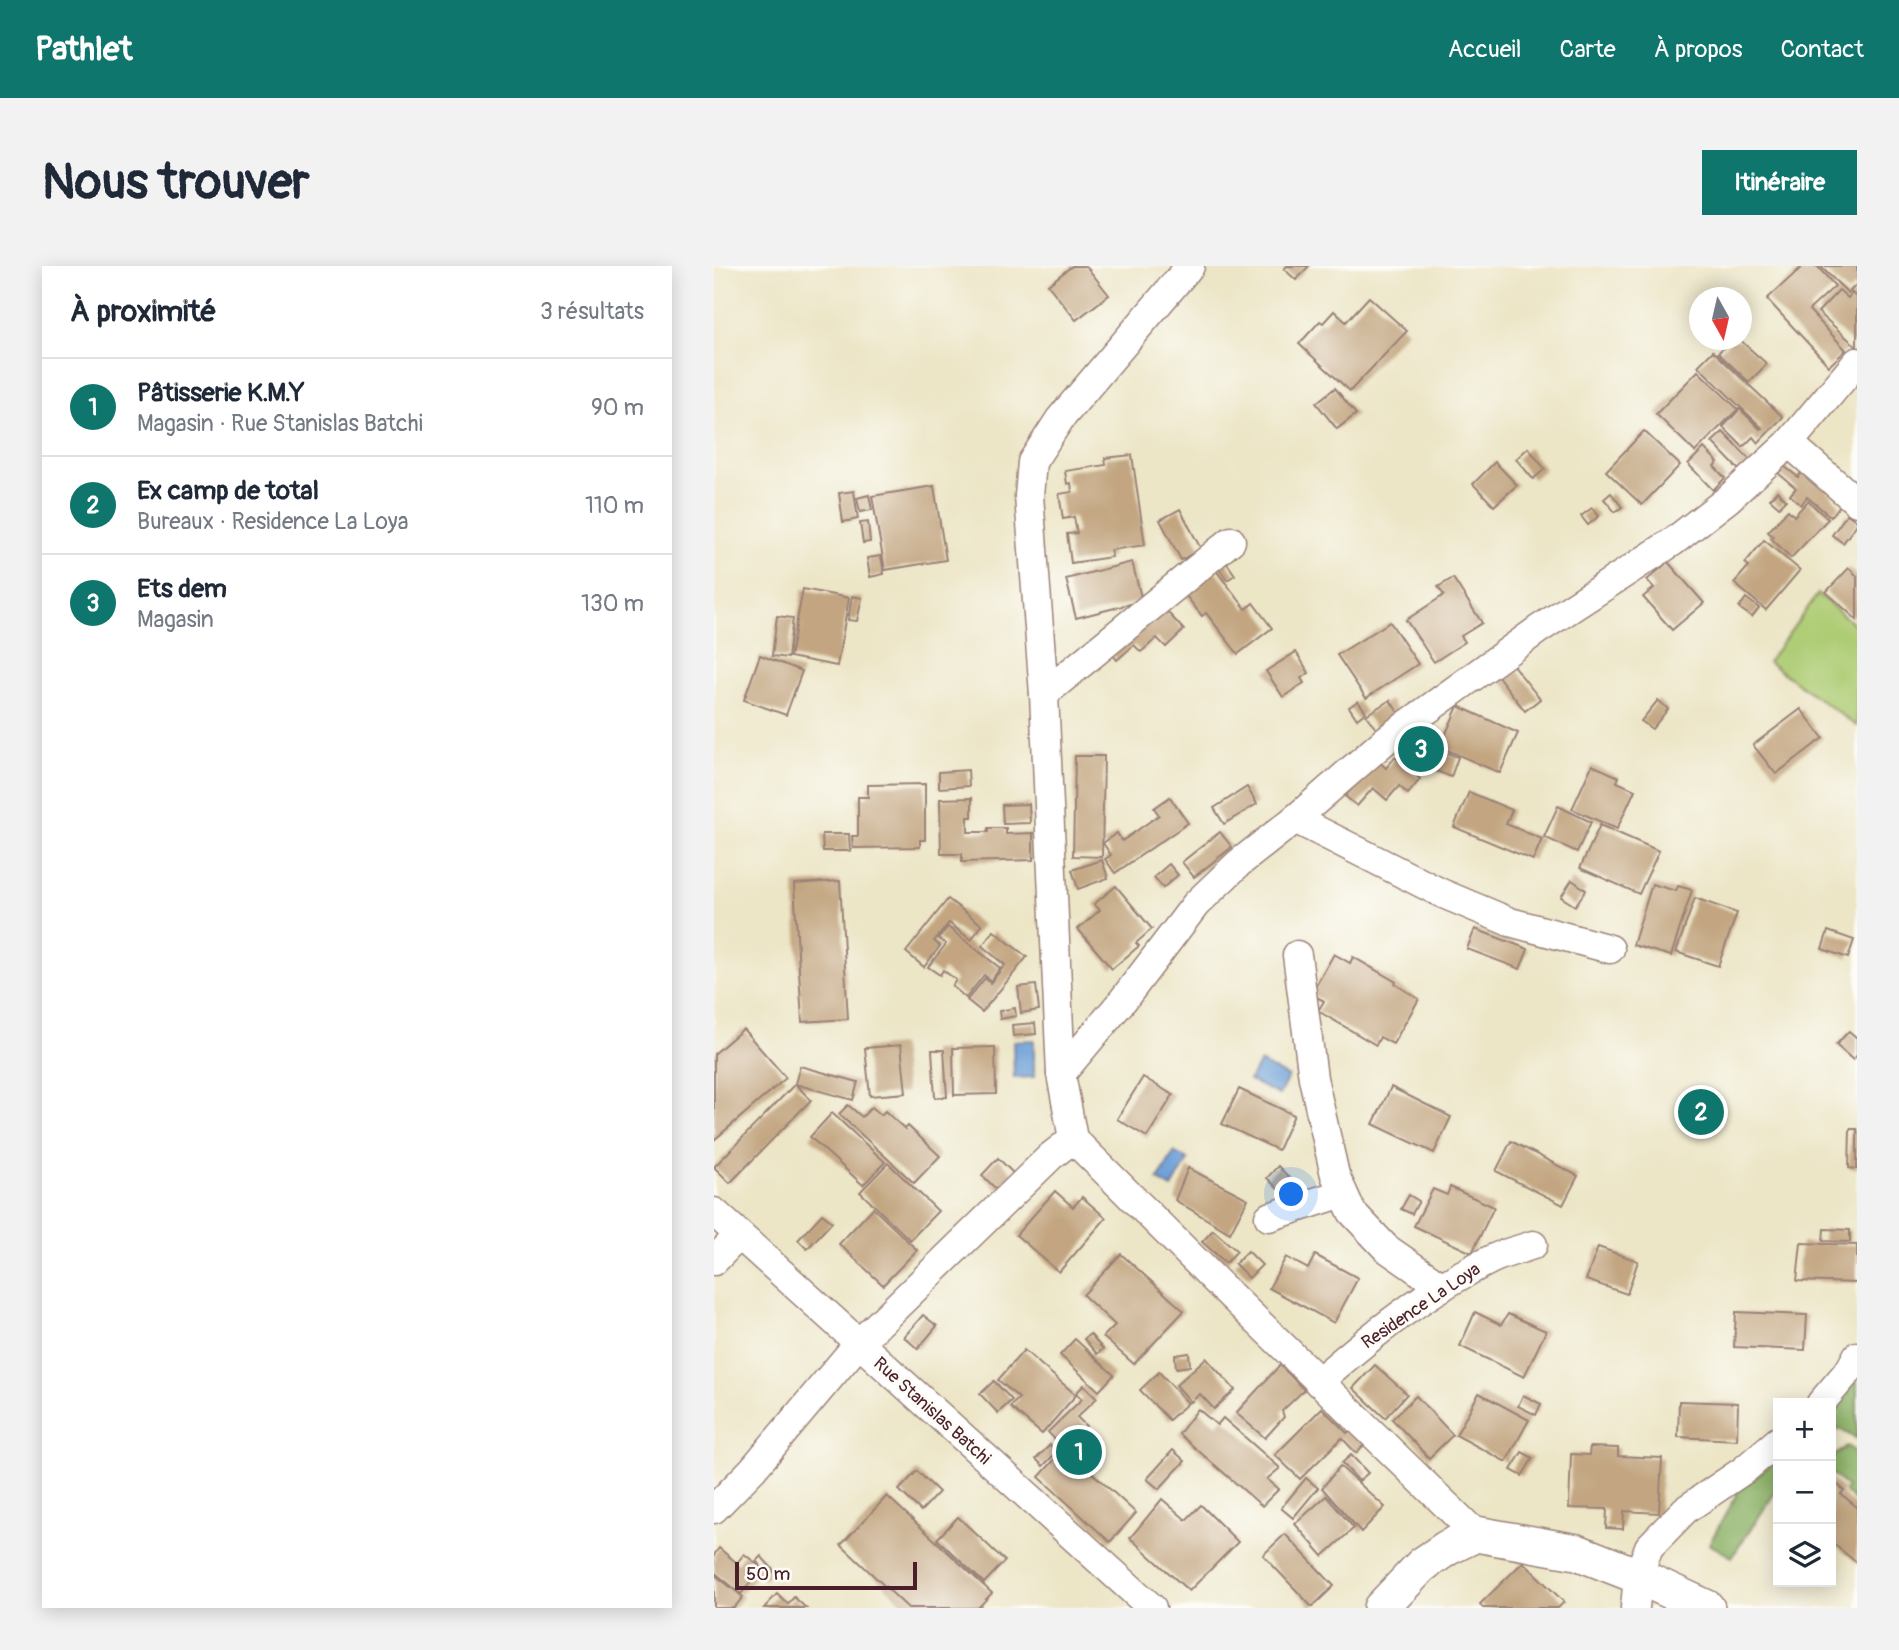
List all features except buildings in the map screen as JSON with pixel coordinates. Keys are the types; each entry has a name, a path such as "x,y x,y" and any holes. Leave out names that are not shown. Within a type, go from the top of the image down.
{"street":[{"path":"1190,266 1060,419 1032,462 1029,496 1044,694 1061,1074 1073,1139 1476,1534 1577,1552 1637,1592 1707,1608"},
{"path":"1061,1074 1123,1000 1196,904 1239,863 1397,732 1539,629 1674,541 1728,499 1789,443 1857,362"},
{"path":"1789,443 1857,502"},
{"path":"1044,694 1231,541"},
{"path":"1295,819 1441,893 1499,917 1610,949"},
{"path":"1297,955 1313,1078 1335,1175 1352,1212 1386,1248 1441,1287"},
{"path":"714,1509 752,1469 858,1344 1051,1156 1073,1139"},
{"path":"1269,1217 1343,1193"},
{"name":"Rue Stanislas Batchi","path":"714,1212 1152,1608"},
{"path":"714,1261 738,1236"},
{"name":"Residence La Loya","path":"1318,1382 1375,1332 1441,1287 1493,1258 1533,1245"},
{"path":"1825,1398 1850,1369 1857,1356"},
{"path":"1637,1592 1649,1547 1685,1510 1744,1470 1773,1445"},
{"path":"1381,1608 1422,1565 1447,1548 1476,1534"}],"green space":[{"path":"1818,594 1857,627 1857,726 1768,662"},
{"path":"1857,1368 1857,1439 1839,1429 1836,1431 1835,1398"},
{"path":"1847,1446 1857,1453 1857,1502 1845,1493 1847,1487 1836,1477 1836,1454"},
{"path":"1773,1463 1773,1496 1732,1557 1709,1544 1739,1490"}],"water":[{"path":"1034,1040 1034,1077 1014,1078 1013,1041"},
{"path":"1260,1062 1288,1077 1279,1095 1249,1080"},
{"path":"1174,1152 1188,1160 1172,1188 1158,1180"}],"place":[{"name":"Ets dem","path":"1421,749"},
{"name":"Ex camp de total","path":"1701,1112"},
{"name":"Pâtisserie K.M.Y","path":"1079,1452"}]}
